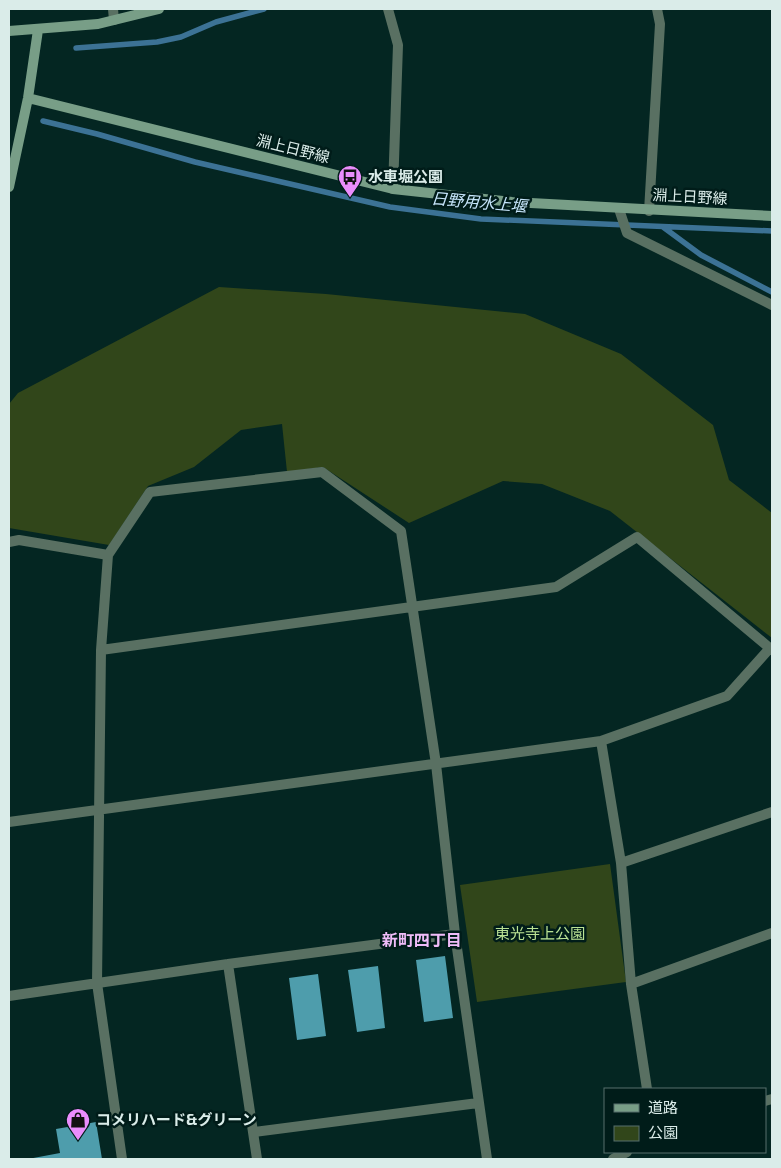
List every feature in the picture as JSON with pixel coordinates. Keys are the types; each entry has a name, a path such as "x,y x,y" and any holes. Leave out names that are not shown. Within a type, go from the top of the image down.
{"main road":[{"path":"9,31 98,24 158,9"},
{"path":"9,187 28,98 38,30"},
{"name":"淵上日野線","path":"28,98 393,189 512,202 649,211 772,216"}],"street":[{"path":"113,9 114,20"},
{"path":"388,9 398,45 393,189"},
{"path":"649,211 660,24 657,9"},
{"path":"619,209 627,234 772,305"},
{"path":"122,1159 97,983 101,650 108,555 150,492 322,472 401,531 436,764 455,934 487,1159"},
{"path":"9,822 601,741 727,696 771,649 637,537 556,587 101,650"},
{"path":"9,542 19,540 108,555"},
{"path":"601,741 621,863 631,984 647,1088"},
{"path":"621,863 772,812"},
{"path":"631,984 772,933"},
{"path":"9,996 228,964 455,934"},
{"path":"228,964 257,1159"},
{"path":"254,1132 478,1103"},
{"path":"613,1159 625,1153"}],"green space":[{"path":"219,287 326,294 525,314 621,354 713,425 729,480 772,513 772,638 610,511 542,484 503,481 409,523 323,467 287,472 282,424 241,430 194,467 148,486 109,545 9,528 9,404 18,393"},
{"name":"東光寺上公園","path":"610,864 626,982 477,1002 460,885"}],"building":[{"path":"445,956 453,1018 424,1022 416,960"},
{"path":"378,966 385,1028 357,1032 348,970"},
{"path":"318,974 326,1036 297,1040 289,978"},
{"name":"コメリハード&グリーン","path":"96,1122 102,1159 28,1159 60,1153 56,1129"}],"waterway":[{"path":"76,48 157,42 181,37 216,22 264,9"},
{"name":"日野用水上堰","path":"43,121 97,134 195,162 390,207 481,219 772,231"},
{"path":"663,227 701,255 772,292"}],"place":[{"name":"水車堀公園","path":"350,198"},
{"name":"コメリハード&グリーン","path":"78,1141"}],"district":[{"name":"新町四丁目","path":"422,940"}]}
